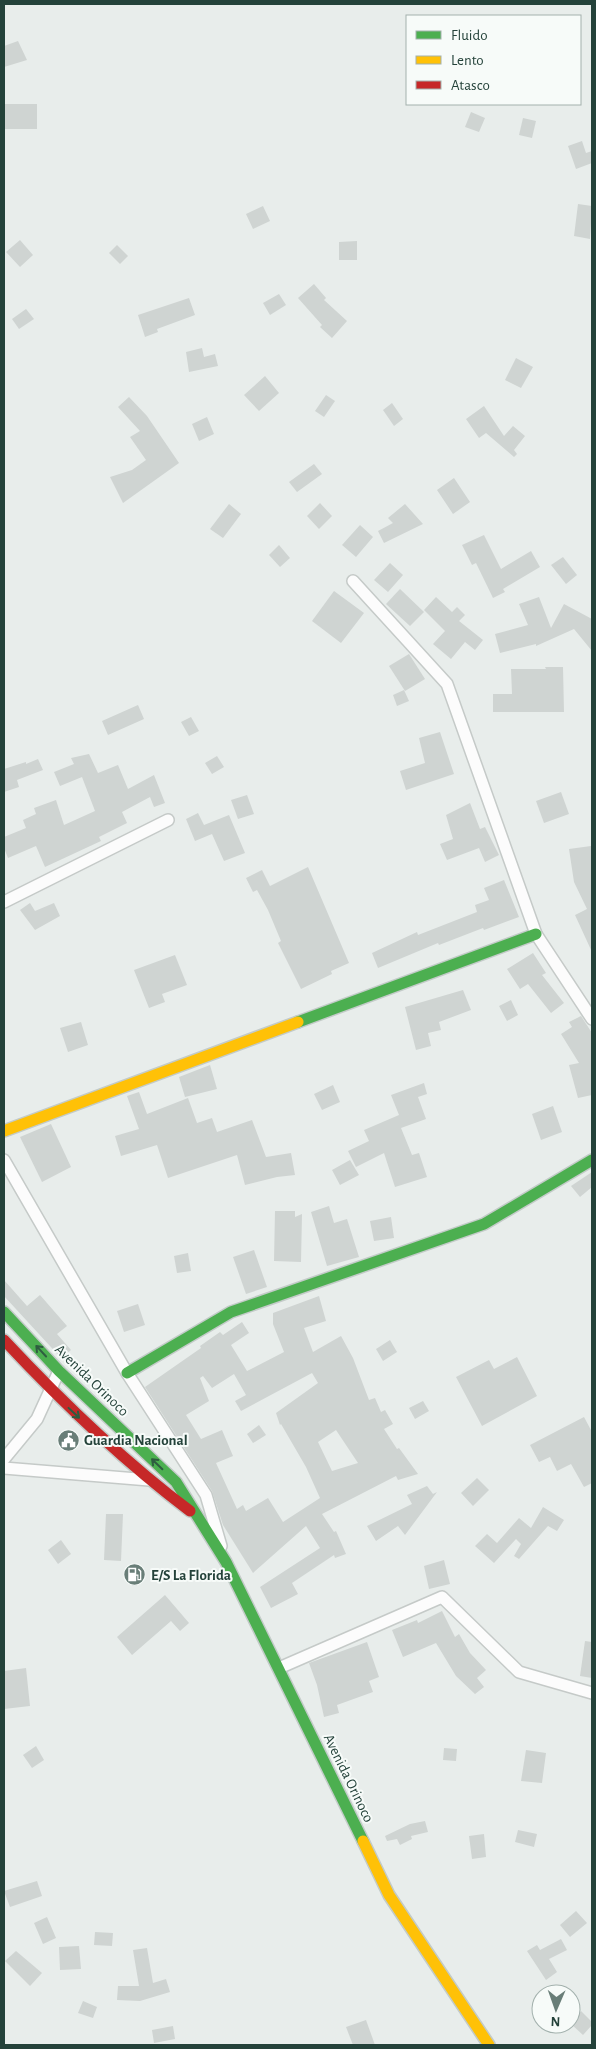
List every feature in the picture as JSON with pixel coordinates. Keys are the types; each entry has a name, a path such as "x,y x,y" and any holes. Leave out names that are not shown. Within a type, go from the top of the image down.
{"street":[{"path":"353,581 447,684 536,934 592,1019"},
{"path":"4,902 168,820"},
{"path":"4,1131 536,934"},
{"path":"4,1160 127,1373 206,1495 226,1562"},
{"path":"127,1373 180,1340 231,1312 484,1224 592,1160"},
{"name":"Avenida Orinoco","path":"4,1312 60,1370 176,1482 226,1562 389,1895 489,2045"},
{"name":"Avenida Orinoco","path":"4,1340 51,1391 148,1480 198,1516"},
{"path":"4,1459 37,1419 60,1370"},
{"path":"4,1468 176,1482"},
{"path":"279,1668 442,1597 520,1672 592,1693"}],"building":[{"path":"18,41 27,60 4,67 4,46"},
{"path":"5,104 37,104 37,129 5,129"},
{"path":"471,112 485,118 479,132 465,127"},
{"path":"523,118 536,121 532,138 519,135"},
{"path":"582,141 586,153 592,151 592,163 576,169 568,146"},
{"path":"578,204 592,206 590,239 574,236"},
{"path":"263,206 270,221 253,229 246,214"},
{"path":"20,240 33,255 20,267 6,252"},
{"path":"357,241 357,260 339,260 339,242"},
{"path":"117,245 128,256 120,264 109,253"},
{"path":"314,284 326,298 324,300 347,321 332,338 320,327 322,325 298,298"},
{"path":"279,294 286,305 270,315 263,303"},
{"path":"189,298 195,315 157,329 158,332 145,337 138,315"},
{"path":"26,309 34,319 19,329 12,319"},
{"path":"202,348 204,357 215,354 218,366 189,372 186,352"},
{"path":"516,358 533,367 521,388 505,380"},
{"path":"265,376 279,393 259,411 244,395"},
{"path":"326,395 335,401 324,417 315,411"},
{"path":"129,397 147,416 179,463 123,503 110,477 132,470 146,460 130,437 140,431 118,407"},
{"path":"392,403 403,419 394,426 383,410"},
{"path":"484,406 504,436 513,426 525,436 514,450 517,454 514,457 486,433 479,438 466,419"},
{"path":"207,417 214,434 199,441 192,424"},
{"path":"314,464 322,474 297,492 289,482"},
{"path":"454,478 470,502 453,514 437,490"},
{"path":"320,503 332,516 319,529 307,516"},
{"path":"229,504 241,514 223,538 210,529"},
{"path":"405,504 423,524 384,543 378,531 393,523 388,518"},
{"path":"360,525 373,537 356,557 342,545"},
{"path":"484,535 501,569 531,551 540,567 503,589 505,592 493,598 476,563 472,565 462,545"},
{"path":"279,545 290,558 280,567 269,555"},
{"path":"563,557 577,575 566,584 551,565"},
{"path":"390,563 403,575 388,592 374,580"},
{"path":"400,589 424,612 410,626 386,604"},
{"path":"334,591 364,613 341,643 312,621"},
{"path":"436,597 452,612 457,607 465,615 459,621 483,640 475,650 465,642 451,659 433,644 445,631 424,610"},
{"path":"539,597 551,628 564,604 592,619 592,651 574,629 536,646 536,644 500,653 495,634 528,625 519,604"},
{"path":"409,654 425,679 405,691 389,666"},
{"path":"545,667 563,667 564,712 493,712 493,694 512,694 511,669 546,669"},
{"path":"404,690 409,701 397,706 393,695"},
{"path":"138,705 144,719 108,735 102,721"},
{"path":"191,717 199,731 189,736 181,722"},
{"path":"440,732 454,774 406,790 400,771 425,763 419,738"},
{"path":"89,754 98,773 118,765 128,789 154,775 165,803 154,807 150,797 122,812 127,823 99,837 101,841 45,867 36,846 8,858 4,848 4,837 26,828 23,820 36,814 34,808 56,800 64,825 95,811 82,777 60,786 54,772 74,764 71,758"},
{"path":"217,756 224,767 212,774 205,763"},
{"path":"38,759 43,770 17,780 19,787 4,792 4,769"},
{"path":"561,792 569,814 544,823 536,801"},
{"path":"247,795 254,814 238,819 231,800"},
{"path":"470,803 480,829 485,827 499,855 485,862 479,848 447,860 440,844 453,839 446,815"},
{"path":"198,813 204,825 229,815 245,853 224,861 212,834 195,841 186,819"},
{"path":"591,846 592,952 575,915 587,909 574,882 569,849"},
{"path":"308,867 349,963 331,971 332,974 301,989 278,943 281,941 268,910 257,890 253,892 246,878 262,870 270,886"},
{"path":"504,880 519,917 484,930 483,928 439,945 438,943 378,968 372,953 417,932 418,935 477,912 475,905 489,900 484,888"},
{"path":"30,903 35,911 54,903 60,916 35,930 20,910"},
{"path":"533,953 546,973 542,975 564,1003 551,1013 528,984 520,989 507,969"},
{"path":"175,955 187,985 162,994 165,1002 149,1008 134,970"},
{"path":"463,990 471,1010 439,1022 441,1030 428,1033 431,1046 416,1050 405,1007"},
{"path":"511,1000 518,1015 507,1021 499,1006"},
{"path":"581,1016 592,1033 592,1095 578,1098 569,1065 579,1063 561,1034 572,1027 569,1022"},
{"path":"81,1022 88,1045 68,1052 60,1028"},
{"path":"210,1065 217,1089 185,1097 179,1077"},
{"path":"424,1083 427,1094 418,1097 426,1119 401,1128 412,1155 419,1153 427,1177 395,1187 384,1153 356,1167 348,1151 369,1141 364,1130 399,1115 391,1095"},
{"path":"333,1085 340,1102 322,1110 314,1094"},
{"path":"139,1092 147,1114 188,1098 197,1123 212,1118 217,1132 252,1120 266,1157 291,1153 295,1175 277,1177 245,1185 237,1155 168,1178 157,1145 121,1156 115,1136 139,1129 127,1096"},
{"path":"553,1106 562,1132 541,1140 532,1114"},
{"path":"51,1124 71,1167 42,1182 20,1137"},
{"path":"350,1160 359,1175 340,1185 332,1170"},
{"path":"592,1172 592,1187 580,1197 571,1186"},
{"path":"329,1206 334,1223 347,1219 359,1257 327,1266 311,1212"},
{"path":"275,1211 295,1211 295,1217 302,1214 301,1262 274,1261"},
{"path":"391,1217 394,1238 374,1241 370,1221"},
{"path":"254,1250 267,1287 246,1294 233,1257"},
{"path":"188,1253 191,1271 177,1273 174,1256"},
{"path":"4,1280 27,1306 40,1295 67,1326 57,1334 71,1350 61,1358 4,1296"},
{"path":"319,1296 326,1321 304,1328 313,1352 341,1336 353,1358 369,1400 375,1398 381,1412 385,1410 393,1424 384,1429 397,1449 399,1448 418,1474 398,1480 396,1476 322,1514 334,1532 336,1531 346,1554 335,1558 334,1555 292,1583 298,1594 271,1608 260,1587 320,1548 306,1526 253,1573 223,1525 212,1491 145,1387 201,1348 200,1346 220,1332 223,1335 242,1322 249,1333 231,1345 247,1371 284,1352 273,1324 273,1313","holes":["312,1373 318,1383 276,1413 280,1425 306,1467 320,1498 283,1522 268,1498 246,1511 243,1505 237,1509 216,1463 233,1456 222,1430 201,1439 186,1415 209,1401 200,1378 203,1376 212,1388 234,1374 246,1395 235,1401 241,1411","336,1430 358,1463 332,1471 318,1442"]},
{"path":"138,1304 145,1325 124,1332 117,1311"},
{"path":"390,1340 397,1352 383,1361 376,1349"},
{"path":"517,1357 537,1396 482,1426 456,1377 489,1360 494,1369"},
{"path":"423,1401 429,1411 415,1419 409,1408"},
{"path":"584,1417 592,1432 592,1483 584,1487 571,1464 557,1471 550,1457 539,1462 530,1445"},
{"path":"259,1425 266,1435 253,1443 247,1434"},
{"path":"477,1478 489,1490 473,1506 461,1493"},
{"path":"427,1486 433,1494 437,1492 405,1535 398,1526 376,1541 367,1526 412,1504 407,1495"},
{"path":"543,1507 564,1520 557,1531 548,1526 519,1559 514,1556 521,1544 516,1539 494,1563 475,1546 487,1534 497,1543 519,1518 531,1528"},
{"path":"106,1514 123,1514 121,1561 104,1560"},
{"path":"61,1540 71,1554 58,1564 48,1550"},
{"path":"444,1560 450,1584 429,1589 424,1566"},
{"path":"165,1595 189,1623 180,1631 171,1621 132,1655 117,1637"},
{"path":"442,1611 455,1637 459,1634 470,1653 486,1670 477,1678 484,1687 475,1694 456,1676 436,1643 403,1657 392,1630 417,1620 418,1623"},
{"path":"585,1641 592,1642 592,1678 580,1676"},
{"path":"367,1642 379,1677 369,1681 373,1692 337,1705 339,1713 324,1717 317,1685 309,1663"},
{"path":"26,1668 30,1706 4,1709 4,1671"},
{"path":"36,1746 44,1760 32,1768 23,1755"},
{"path":"444,1748 457,1749 456,1761 443,1760"},
{"path":"526,1750 546,1753 542,1783 521,1781"},
{"path":"425,1821 428,1832 411,1836 412,1839 400,1845 397,1839 387,1841 385,1836 410,1824"},
{"path":"518,1830 537,1834 534,1847 515,1842"},
{"path":"484,1834 486,1857 472,1859 469,1836"},
{"path":"37,1881 42,1896 10,1907 4,1891"},
{"path":"576,1911 587,1923 570,1937 560,1925"},
{"path":"47,1917 56,1938 43,1944 34,1923"},
{"path":"95,1932 113,1933 112,1946 94,1945"},
{"path":"561,1939 567,1950 549,1959 557,1972 546,1980 527,1951 537,1945 540,1950"},
{"path":"79,1946 81,1969 60,1970 59,1947"},
{"path":"147,1948 153,1983 166,1979 170,1992 140,2001 117,2000 118,1986 139,1986 133,1950"},
{"path":"16,1951 42,1973 30,1986 5,1961"},
{"path":"83,2001 97,2007 93,2018 78,2013"},
{"path":"581,2011 592,2022 592,2025 583,2035 581,2033"},
{"path":"366,2020 375,2045 353,2045 346,2027"},
{"path":"173,2026 175,2039 154,2043 152,2030"}],"traffic: fast":[{"path":"298,1022 536,934"},
{"path":"127,1373 231,1312 484,1224 592,1160"},
{"path":"4,1312 59,1371 176,1482 226,1562 363,1841"}],"traffic: slow":[{"path":"4,1131 298,1022"},
{"path":"363,1841 389,1895 489,2045"}],"traffic: jam":[{"path":"4,1340 93,1430 190,1511"}],"place":[{"name":"Guardia Nacional","path":"68,1440"},
{"name":"E/S La Florida","path":"135,1575"}]}
